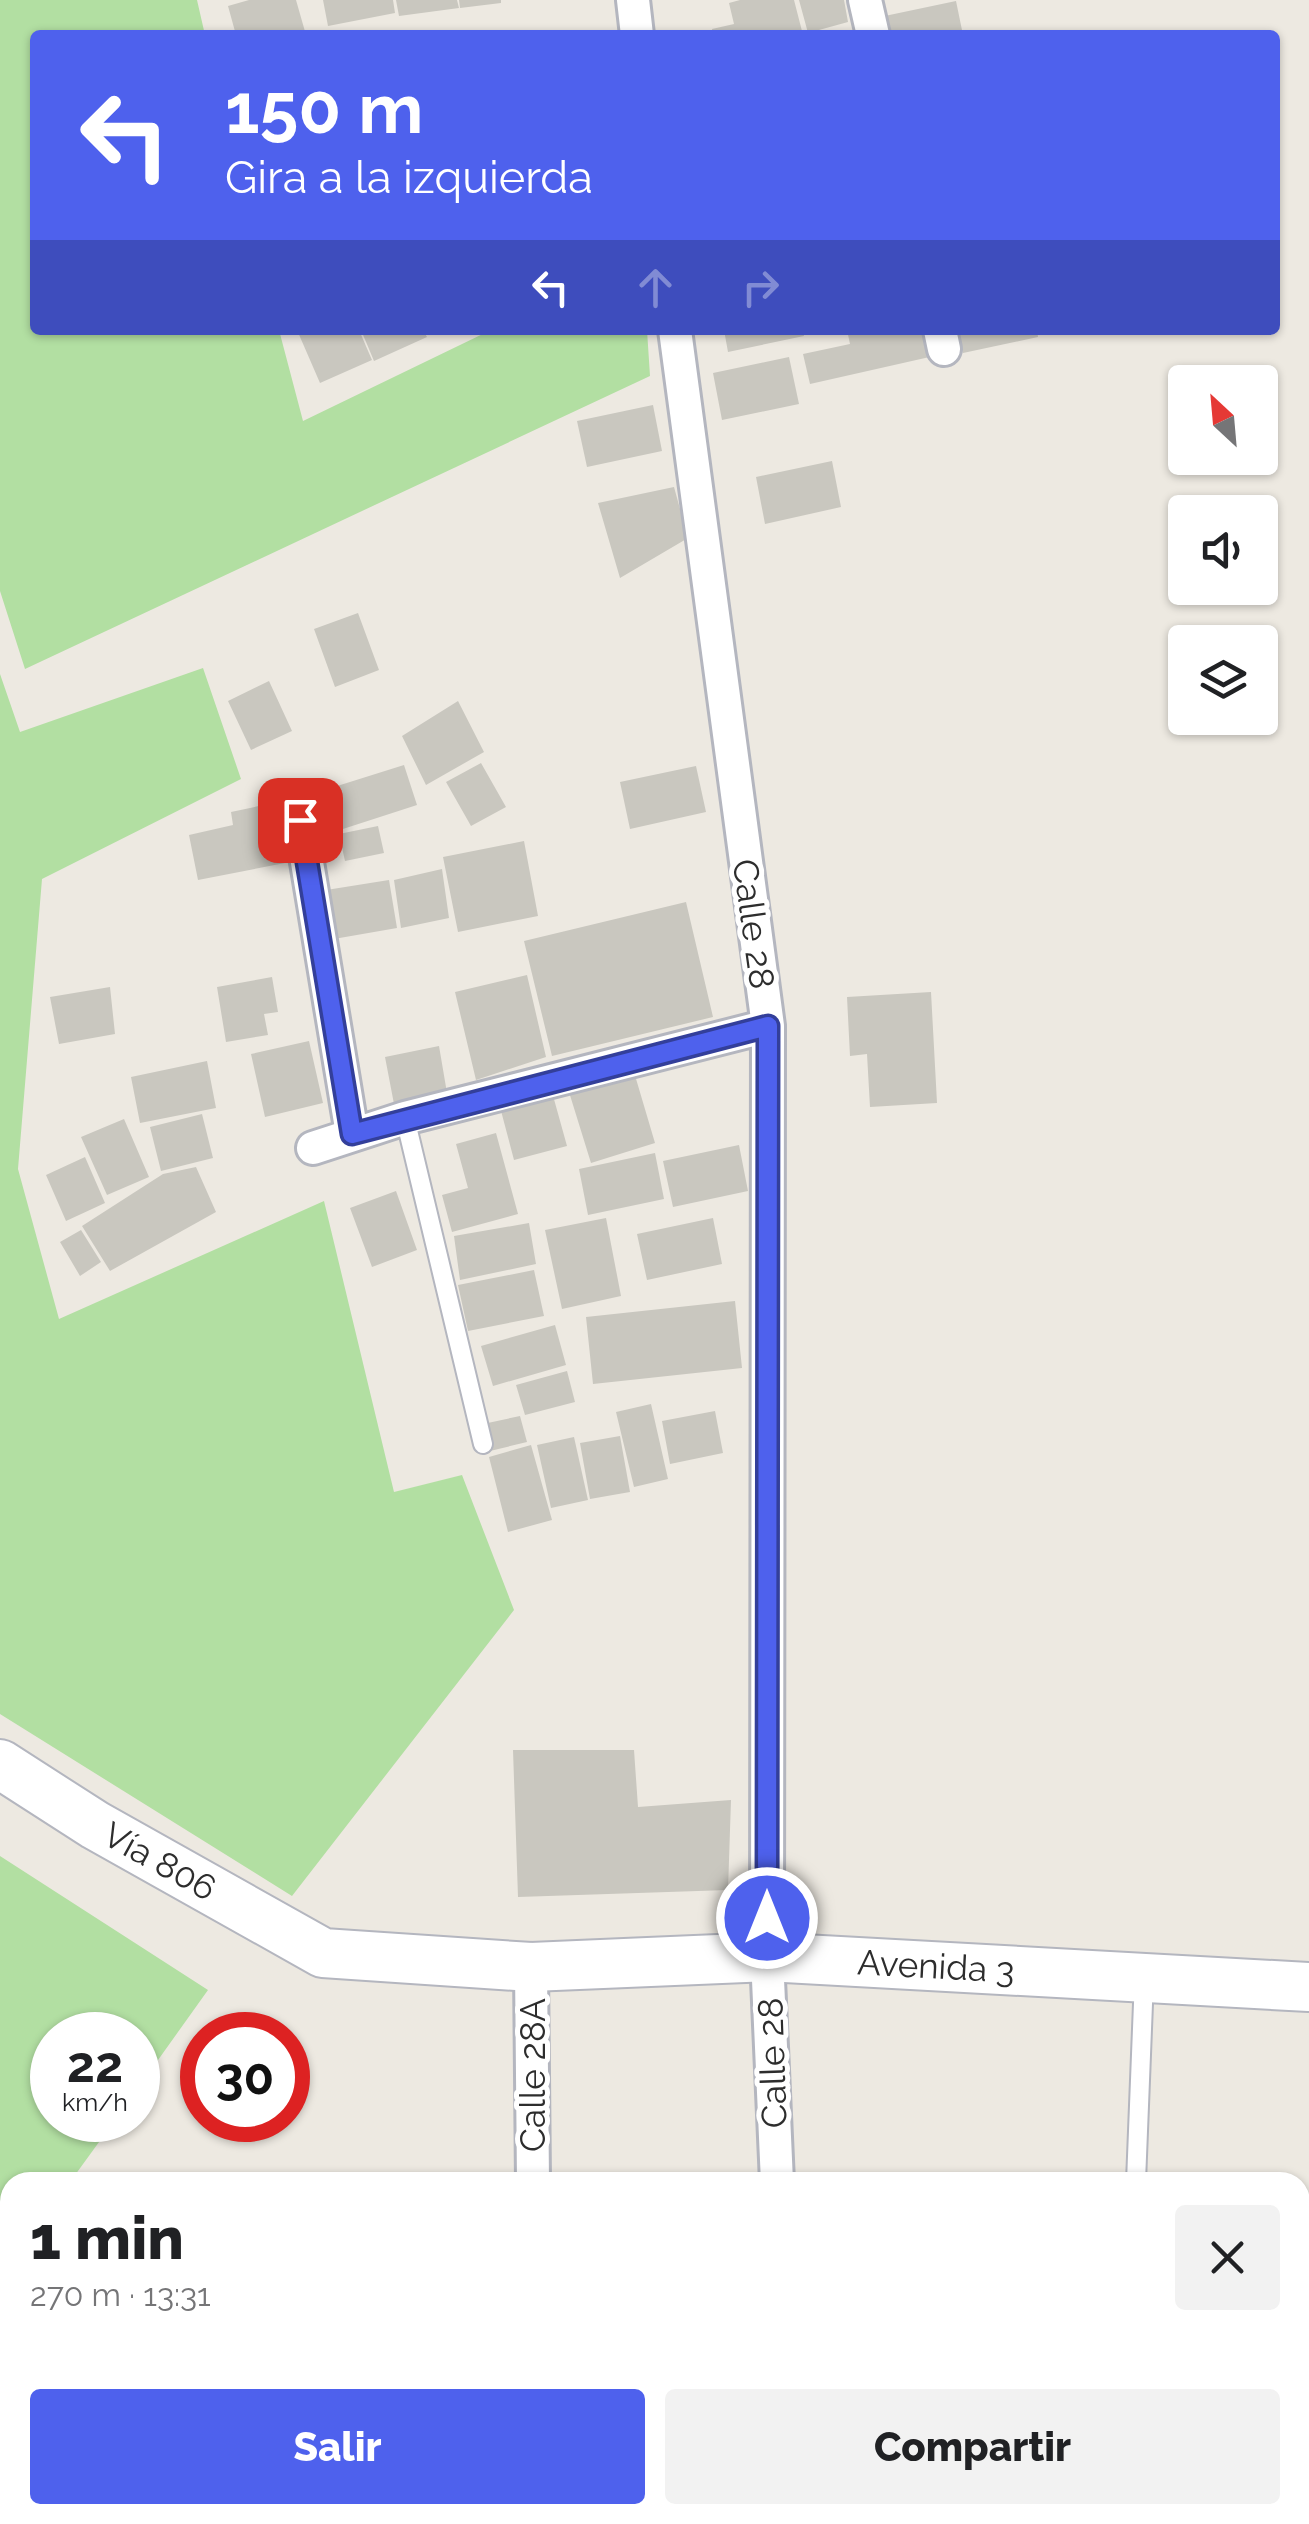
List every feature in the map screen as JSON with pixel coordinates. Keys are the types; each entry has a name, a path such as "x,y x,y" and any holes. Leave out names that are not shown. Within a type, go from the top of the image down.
{"street":[{"path":"634,0 637,30"},
{"path":"865,0 872,30"},
{"name":"Calle 28","path":"676,335 768,1026 767,1956 777,2172"},
{"path":"300,820 352,1134"},
{"path":"312,1148 405,1118 768,1026"},
{"name":"Vía 806","path":"0,1764 95,1825 323,1953"},
{"name":"Avenida 3","path":"323,1953 531,1967 767,1956 1309,1987"},
{"name":"Calle 28A","path":"531,1967 532,2172"}],"lane":[{"path":"405,1118 482,1444"},
{"path":"1136,2172 1144,1978"}],"green space":[{"path":"0,0 197,0 204,30 30,30 30,335 280,335 303,421 481,335 647,335 650,376 25,669 0,591"},
{"path":"203,668 241,779 42,879 18,1169 59,1319 324,1201 394,1492 462,1475 514,1610 292,1896 0,1714 0,674 20,732"},
{"path":"0,1856 208,1990 192,2012 180,2012 180,2029 160,2057 160,2012 30,2012 30,2142 99,2142 77,2172 0,2172"}],"building":[{"path":"249,0 296,0 305,30 235,30 228,6"},
{"path":"323,0 393,0 395,13 328,26"},
{"path":"396,0 457,0 459,8 399,16"},
{"path":"459,0 501,0 501,3 460,8"},
{"path":"794,0 802,30 712,30 734,24 729,3"},
{"path":"799,0 844,0 848,22 807,30"},
{"path":"956,1 962,30 883,30 880,17"},
{"path":"299,335 361,335 372,360 320,383"},
{"path":"363,335 427,337 374,361"},
{"path":"725,335 804,335 804,336 728,352"},
{"path":"848,335 930,335 934,356 810,384 803,354 850,344"},
{"path":"959,335 1038,335 1038,337 963,353"},
{"path":"789,357 799,404 722,420 713,373"},
{"path":"653,405 662,451 587,467 577,421"},
{"path":"832,461 841,507 765,524 756,477"},
{"path":"674,487 688,538 620,578 598,503"},
{"path":"358,613 379,670 335,687 314,629"},
{"path":"269,681 292,731 251,750 228,701"},
{"path":"458,701 484,752 426,785 402,736"},
{"path":"481,763 506,807 471,826 446,782"},
{"path":"404,765 417,805 312,839 299,798"},
{"path":"696,766 706,812 630,829 620,782"},
{"path":"278,802 290,862 198,880 189,835 233,825 231,812"},
{"path":"378,826 384,853 345,861 339,834"},
{"path":"524,841 538,916 458,932 443,857"},
{"path":"442,869 449,918 401,928 394,880"},
{"path":"389,880 397,928 328,940 320,891"},
{"path":"686,902 713,1017 552,1056 524,941"},
{"path":"527,975 546,1057 476,1080 455,992"},
{"path":"272,977 278,1012 264,1014 268,1035 226,1042 217,987"},
{"path":"110,987 115,1034 59,1044 50,997"},
{"path":"931,992 937,1103 870,1107 867,1054 850,1056 847,997"},
{"path":"309,1041 323,1103 265,1117 251,1054"},
{"path":"439,1046 447,1093 394,1104 385,1057"},
{"path":"207,1061 216,1108 140,1123 131,1077"},
{"path":"634,1072 655,1143 591,1163 569,1092"},
{"path":"552,1092 567,1146 514,1160 500,1107"},
{"path":"202,1114 213,1158 161,1171 150,1127"},
{"path":"124,1119 149,1177 107,1195 81,1137"},
{"path":"496,1133 518,1214 452,1232 442,1195 468,1188 456,1144"},
{"path":"739,1145 748,1191 673,1207 663,1161"},
{"path":"655,1153 664,1199 588,1215 579,1169"},
{"path":"85,1157 105,1203 66,1221 46,1175"},
{"path":"196,1167 216,1212 110,1271 82,1226 163,1174"},
{"path":"396,1191 417,1250 372,1267 350,1208"},
{"path":"606,1218 621,1296 562,1309 545,1230"},
{"path":"713,1218 722,1264 647,1280 637,1234"},
{"path":"529,1223 536,1264 460,1280 454,1236"},
{"path":"81,1230 101,1262 80,1276 60,1242"},
{"path":"534,1270 544,1316 468,1331 458,1285"},
{"path":"735,1301 742,1368 593,1384 586,1317"},
{"path":"555,1325 566,1365 493,1386 481,1346"},
{"path":"567,1371 575,1402 525,1415 516,1385"},
{"path":"651,1404 668,1479 634,1487 616,1412"},
{"path":"715,1411 723,1453 670,1464 662,1421"},
{"path":"520,1416 527,1442 490,1451 483,1424"},
{"path":"620,1436 630,1492 590,1499 580,1443"},
{"path":"574,1437 588,1500 551,1508 537,1445"},
{"path":"531,1445 552,1520 508,1532 489,1457"},
{"path":"513,1750 634,1750 638,1807 731,1800 728,1890 518,1897"}],"route":[{"path":"300,820 352,1134 768,1026 767,1918"}]}
